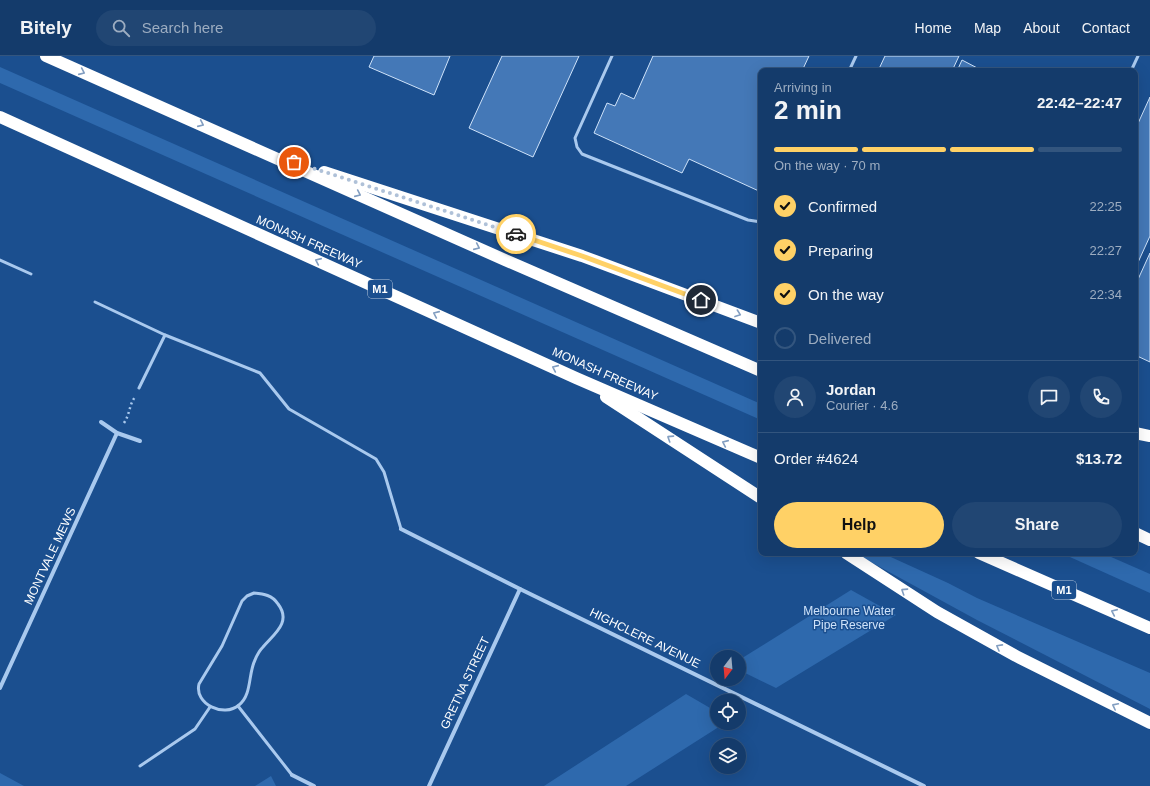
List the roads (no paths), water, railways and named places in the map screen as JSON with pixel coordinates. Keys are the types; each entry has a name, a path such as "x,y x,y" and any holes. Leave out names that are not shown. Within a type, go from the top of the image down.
{"highway":[{"path":"46,56 505,260 758,370"},
{"name":"MONASH FREEWAY","path":"0,117 576,378 758,457"},
{"path":"264,152 582,256 758,322"},
{"path":"576,378 758,496"},
{"path":"1138,434 1150,436"},
{"path":"1138,534 1150,540"},
{"path":"851,556 936,612 1016,656 1150,723"},
{"name":"M1","path":"986,556 1150,628"}],"street":[{"path":"101,422 117,433 140,442"},
{"name":"MONTVALE MEWS","path":"0,688 117,433"},
{"name":"HIGHCLERE AVENUE","path":"401,529 520,589 924,786"},
{"name":"GRETNA STREET","path":"429,786 520,589"},
{"path":"292,775 314,786"}],"lane":[{"path":"612,56 575,138 577,147 582,154 748,220 758,222"},
{"path":"850,68 856,56"},
{"path":"1132,68 1138,56"},
{"path":"0,260 30,274"},
{"path":"95,302 165,335 260,373 289,409 376,459 384,472 401,529"},
{"path":"139,388 165,335"},
{"path":"254,593 269,595 276,600 281,607 284,614 282,623 279,630 263,647 254,662 248,690 244,700 238,706 225,711 210,706 199,695 199,684 222,646 240,605 247,596 254,593"},
{"path":"140,766 195,729 210,706"},
{"path":"238,706 292,775"}],"park label":[{"name":"Melbourne Water Pipe Reserve","path":"849,618"}]}
